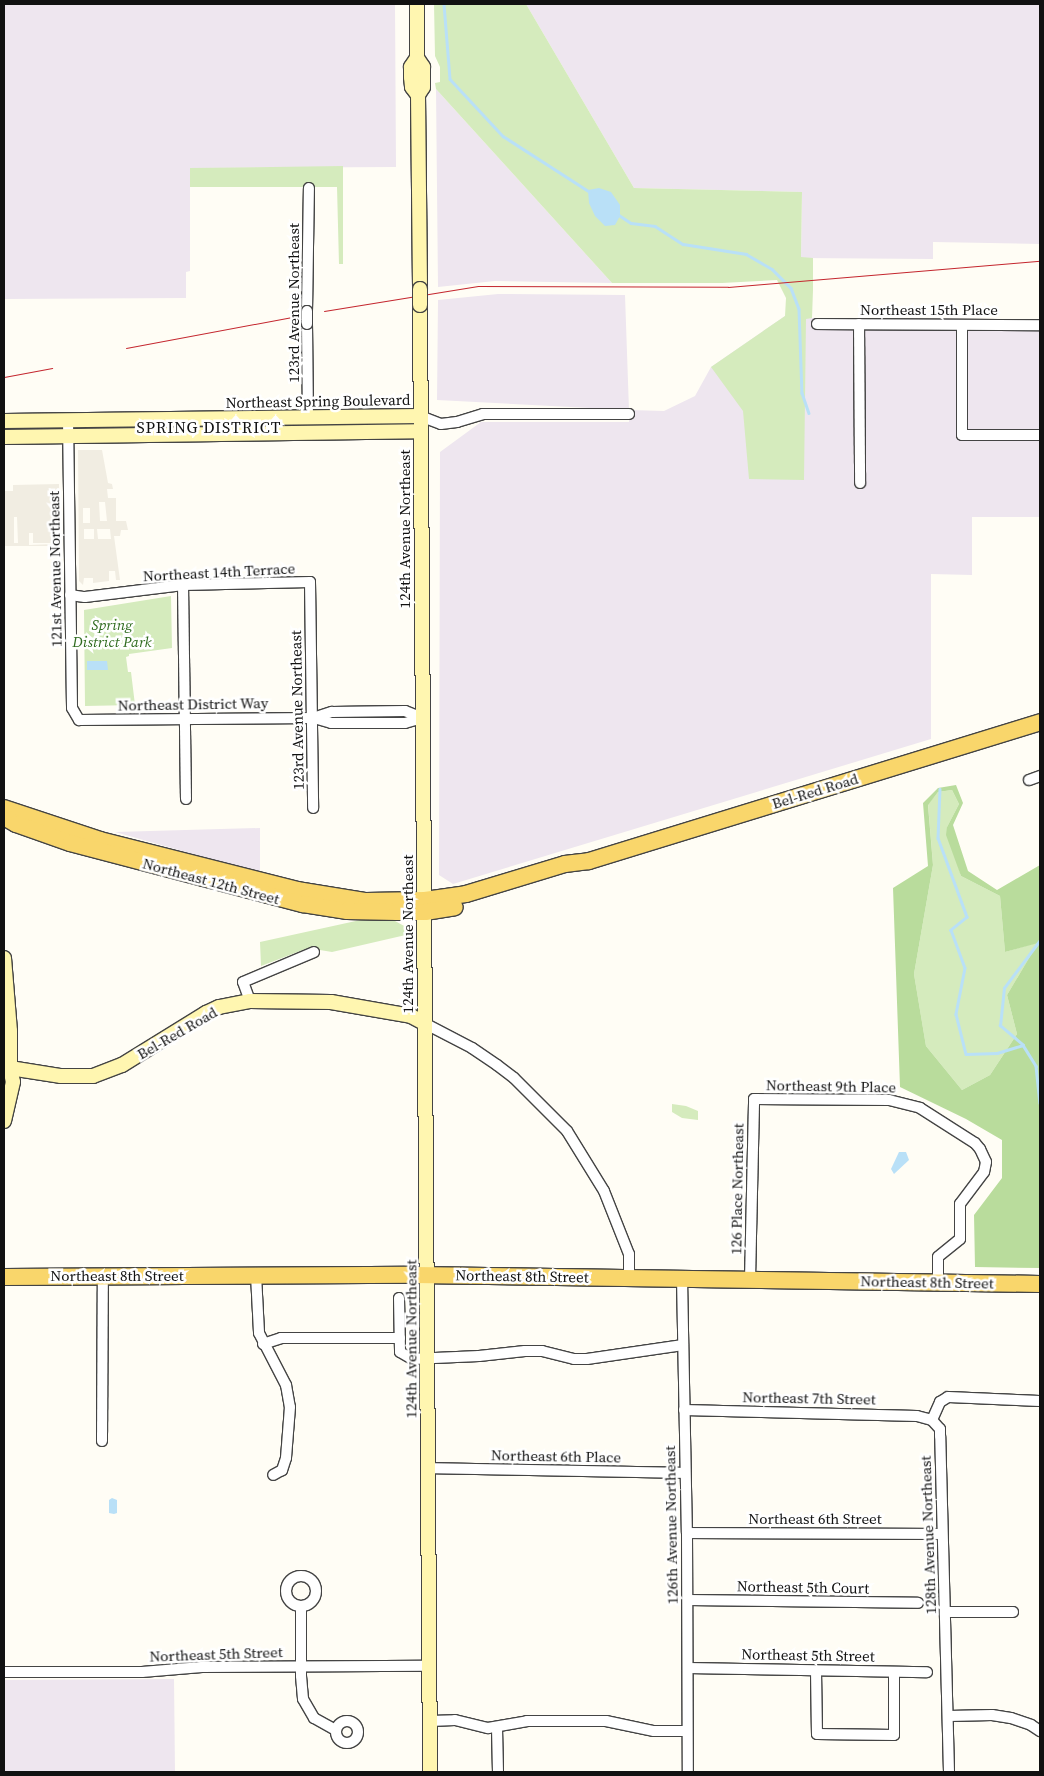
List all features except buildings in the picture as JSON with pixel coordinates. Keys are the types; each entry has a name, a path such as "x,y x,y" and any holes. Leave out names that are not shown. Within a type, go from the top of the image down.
{"main road":[{"name":"Bel-Red Road","path":"425,906 565,864 589,861 1040,722"},
{"name":"Northeast 12th Street","path":"4,808 100,840 258,887"},
{"name":"Northeast 12th Street","path":"4,817 16,824 62,840 258,887 315,894 366,906 425,906"},
{"name":"Northeast 8th Street","path":"4,1277 428,1275 1040,1284"}],"street":[{"name":"124th Avenue Northeast","path":"417,4 417,58 423,67 423,87 418,95 425,906 424,1023 428,1275 427,1468 430,1772"},
{"name":"123rd Avenue Northeast","path":"308,417 309,188"},
{"name":"Northeast 15th Place","path":"817,324 1040,325"},
{"path":"859,324 860,483"},
{"path":"962,325 962,435 1040,435"},
{"path":"420,431 483,414 629,414"},
{"name":"Northeast Spring Boulevard","path":"4,421 420,416 441,424"},
{"name":"121st Avenue Northeast","path":"68,420 72,708 76,717"},
{"name":"Northeast Spring Boulevard","path":"4,437 420,431"},
{"name":"123rd Avenue Northeast","path":"310,582 313,808"},
{"name":"Northeast 14th Terrace","path":"70,596 86,597 183,585 310,582"},
{"path":"183,585 186,799"},
{"name":"Northeast District Way","path":"76,717 83,721 185,718 313,718 332,712 405,711 422,718"},
{"path":"1029,780 1040,776"},
{"path":"250,1001 243,982 314,952"},
{"path":"4,958 7,1072 13,1082 12,1094 4,1122"},
{"name":"Bel-Red Road","path":"7,1072 93,1076 122,1065 206,1013 219,1007 250,1001 331,1002 411,1016 424,1023"},
{"path":"424,1023 472,1048 497,1065 526,1089 567,1131 604,1191 629,1254 629,1277"},
{"name":"126 Place Northeast","path":"750,1280 754,1099"},
{"name":"Northeast 9th Place","path":"754,1099 901,1102 920,1108 974,1143 984,1155 986,1167 960,1204 960,1239 938,1257 938,1283"},
{"path":"256,1275 258,1326 264,1344 286,1385 290,1406 286,1458 282,1470 273,1475"},
{"path":"102,1441 103,1277"},
{"name":"126th Avenue Northeast","path":"682,1278 688,1600 688,1772"},
{"path":"399,1298 400,1352 412,1359 534,1351 574,1359 588,1359 683,1345"},
{"path":"264,1344 281,1338 400,1338"},
{"path":"932,1420 940,1402 948,1397 1040,1401"},
{"name":"Northeast 7th Street","path":"684,1410 917,1416 932,1420"},
{"name":"128th Avenue Northeast","path":"932,1420 940,1429 950,1772"},
{"name":"Northeast 6th Place","path":"427,1468 685,1473"},
{"name":"Northeast 6th Street","path":"687,1533 942,1534"},
{"name":"Northeast 5th Court","path":"688,1600 918,1603"},
{"path":"301,1606 302,1690 308,1711 322,1723 336,1730"},
{"path":"946,1612 1013,1612"},
{"name":"Northeast 5th Street","path":"4,1672 142,1672 202,1667 429,1666"},
{"name":"Northeast 5th Street","path":"688,1668 927,1672"},
{"path":"816,1671 817,1734 894,1735 894,1672"},
{"path":"949,1716 992,1715 1011,1718 1031,1725 1040,1731"},
{"path":"430,1720 455,1720 497,1728 527,1720 606,1721 654,1731 687,1731"},
{"path":"497,1728 498,1772"}],"shaded area":[{"path":"4,4 395,4 396,167 190,168 190,271 186,272 186,298 4,299"},
{"path":"526,4 1040,5 1040,244 933,242 933,259 801,258 802,192 634,188"},
{"path":"436,89 612,283 495,281 438,287"},
{"path":"498,294 625,295 629,410 437,400 438,300"},
{"path":"785,316 806,318 1040,319 1040,517 972,517 972,575 931,574 931,739 453,884 439,875 440,452 481,422 629,422 629,410 664,411 695,396 711,367"},
{"path":"78,450 102,450 108,483 112,484 113,489 107,489 108,498 116,498 116,521 126,521 128,530 121,530 120,536 114,536 120,580 116,580 115,571 109,571 109,581 93,583 93,578 84,578 83,585 79,581","holes":["99,502 105,502 107,521 100,521","83,508 90,508 90,523 83,523","84,529 94,529 94,539 84,539","97,529 110,529 111,539 98,539"]},
{"path":"59,484 60,546 4,546 4,491 13,491 13,485","holes":["14,517 17,517 18,543 14,543","29,533 33,533 33,543 51,543 51,533 54,533 55,544 29,545"]},
{"path":"260,828 260,873 115,832"},
{"path":"174,1679 175,1772 4,1772 4,1680"}],"green space":[{"path":"434,4 526,4 634,188 802,192 801,257 813,258 812,318 806,319 804,480 749,479 743,411 711,367 785,316 786,298 777,280 722,283 612,283 436,89 435,83 440,82 440,67 435,56"},
{"path":"343,166 343,264 339,264 337,187 190,187 190,168"},
{"name":"Spring District Park","path":"171,596 172,648 129,654 126,657 128,672 131,672 135,705 85,706 84,610"},
{"path":"956,785 963,803 953,825 968,871 997,890 1040,865 1040,1268 975,1267 974,1215 1002,1178 1002,1140 966,1119 900,1087 893,888 928,866 923,803 938,788","holes":["952,790 959,804 947,827 946,835 961,876 1000,896 1005,952 1038,943 1007,995 1017,1034 990,1075 962,1090 926,1046 914,974 933,865 928,805 938,792"]},
{"path":"952,790 959,804 947,827 961,876 1000,896 1005,952 1039,942 1007,995 1017,1034 990,1075 962,1090 926,1046 914,974 933,865 928,804 938,792"},
{"path":"365,919 395,921 406,927 410,934 332,952 308,948 261,966 260,942"},
{"path":"672,1104 686,1106 698,1111 698,1120 682,1118 672,1112"}],"water":[{"path":"599,188 611,192 620,205 620,216 615,225 605,226 595,216 589,203 588,190"},
{"path":"87,661 107,661 108,670 87,670"},
{"path":"899,1152 906,1152 909,1160 894,1174 891,1169"},
{"path":"112,1498 117,1500 117,1513 114,1514 109,1513 109,1500"}],"waterway":[{"path":"444,4 450,79 503,136 590,192"},
{"path":"619,215 631,223 655,226 683,244 746,254 772,269 791,288 799,309 802,393 809,413"},
{"path":"940,789 938,838 967,917 951,930 965,968 956,1014 966,1054 997,1053 1023,1045 1036,1066 1040,1103"},
{"path":"1023,1045 1000,1026 1004,988 1040,940"}],"tram line":[{"path":"324,311 478,286 728,287 1040,261"},
{"path":"126,348 292,317"},
{"path":"4,377 52,368"}],"district":[{"name":"SPRING DISTRICT","path":"209,427"}]}
